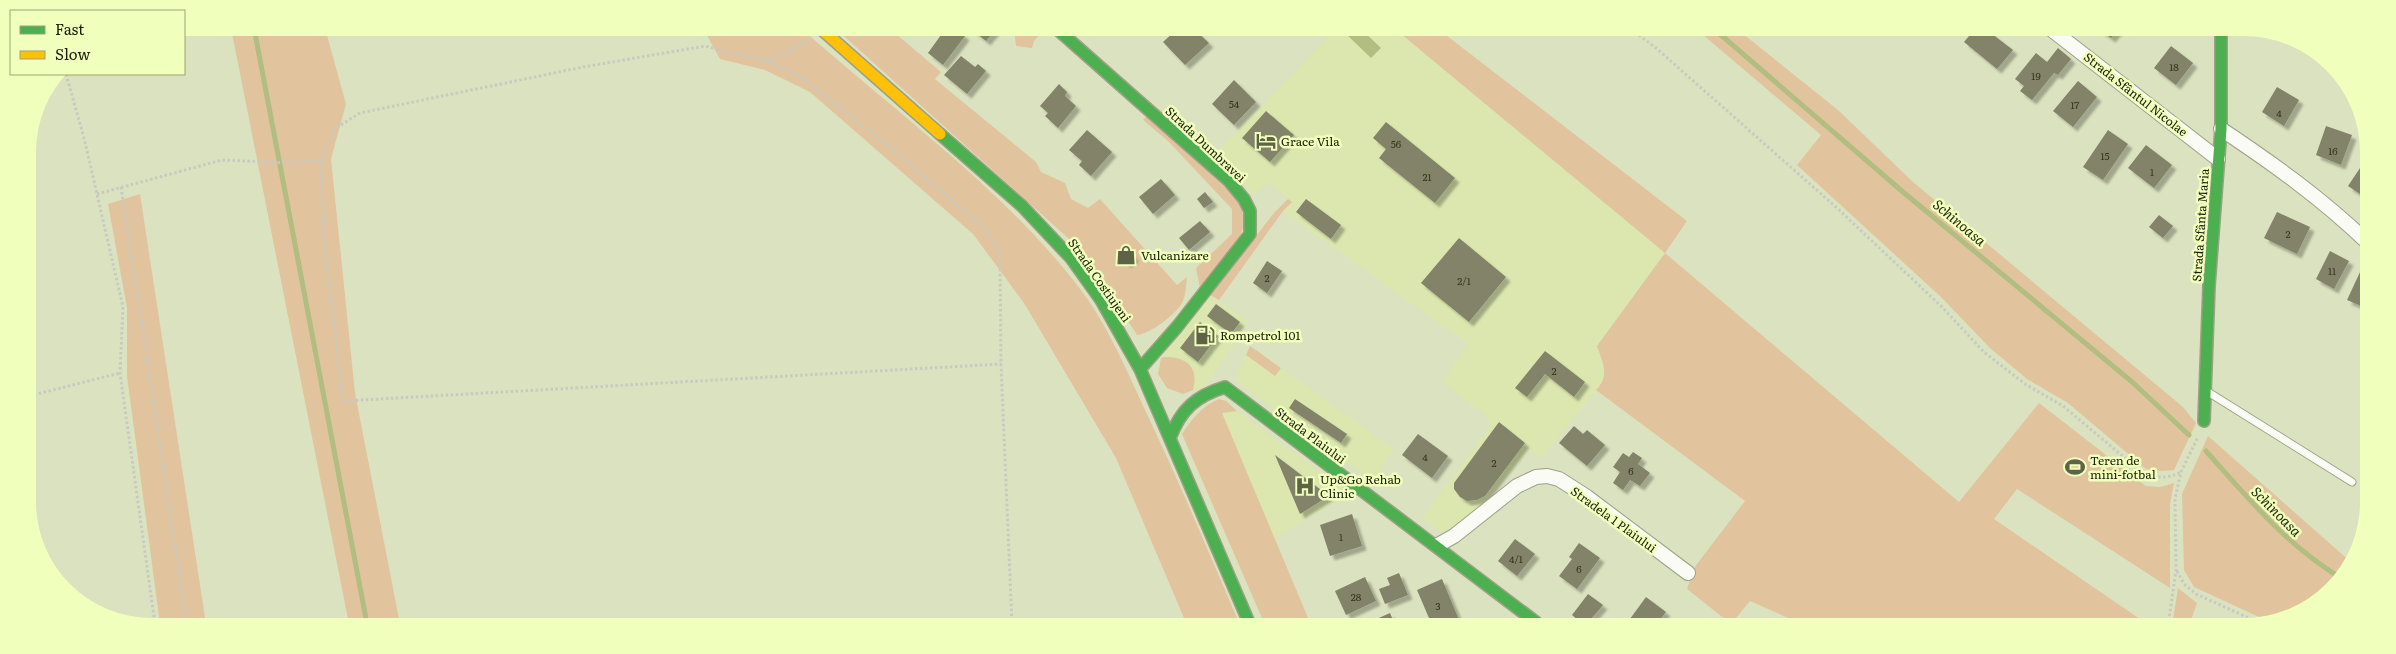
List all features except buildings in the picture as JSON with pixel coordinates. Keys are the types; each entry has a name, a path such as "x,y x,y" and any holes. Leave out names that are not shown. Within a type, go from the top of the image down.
{"street":[{"name":"Strada Costiujeni","path":"829,36 937,129 1047,231 1072,258 1101,300 1140,369 1247,618"},
{"name":"Strada Dumbravei","path":"1066,36 1229,180 1251,211 1253,223 1250,234 1177,327 1140,369"},
{"name":"Strada Sfântul Nicolae","path":"2060,36 2218,159"},
{"name":"Strada Sfânta Maria","path":"2204,421 2209,286 2220,129 2221,36"},
{"path":"2220,129 2281,170 2325,203 2360,235"},
{"name":"Strada Plaiului","path":"1170,438 1174,425 1188,404 1198,396 1225,387 1438,545 1531,618"},
{"name":"Stradela 1 Plaiului","path":"1438,545 1454,536 1517,486 1536,476 1547,476 1559,480 1587,497 1688,573"},
{"path":"1517,607 1519,618"}],"lane":[{"path":"2206,390 2352,482"}],"path":[{"path":"767,61 814,36"},
{"path":"1640,36 1837,208 1942,307 1984,352 2025,384 2063,406 2144,474 2158,478 2170,477 2181,472"},
{"path":"1000,364 342,401 324,236 321,160 336,128 360,113 447,94 705,46 767,61 802,78 897,153 985,229 1000,250 1000,364 1012,618"},
{"path":"66,75 97,194 123,307 120,373 154,618"},
{"path":"97,194 222,160 288,163 321,160"},
{"path":"122,187 186,618"},
{"path":"36,394 120,373"},
{"path":"2169,618 2176,570 2175,499 2181,472 2204,421"},
{"path":"2176,570 2184,584 2196,594 2249,618"}],"shaded area":[{"path":"233,36 327,36 346,104 331,159 355,393 399,618 348,618"},
{"path":"707,36 810,36 947,153 1018,218 1081,290 1100,318 1170,463 1237,618 1184,618 1116,458 1024,303 973,234 810,92 765,70 720,59"},
{"path":"844,36 898,36 941,72 935,79 1036,162 1041,172 1065,183 1071,199 1088,208 1100,199 1177,285 1187,277 1183,301 1170,317 1149,331 1137,335 1111,295 1068,238"},
{"path":"1015,36 1039,36 1034,41 1032,48 1016,46"},
{"path":"1330,36 1403,36 1665,253 1597,346 1606,372 1602,384 1541,458 1529,450 1477,511 1454,527 1441,531 1422,518 1490,427 1488,417 1442,382 1468,344 1283,211 1292,202 1268,183 1253,195 1213,156"},
{"path":"1348,36 1368,36 1381,48 1371,58"},
{"path":"1403,36 1447,36 1687,221 1665,253"},
{"path":"1704,36 1746,36 1838,110 1913,182 2183,407 2196,423 2174,470 2146,469 2068,403 2027,379 1990,348 1941,297 1797,165 1821,135"},
{"path":"1147,116 1240,201 1245,224 1239,238 1200,288 1196,268 1232,234 1232,209 1168,141 1143,120"},
{"path":"140,194 205,618 159,618 127,376 127,308 108,204"},
{"path":"1288,199 1292,202 1283,211 1219,300 1210,295 1274,213"},
{"path":"1665,253 1959,502 2039,403 2146,486 2160,487 2174,483 2170,504 2170,588 2017,489 1994,519 2138,618 1788,618 1750,601 1736,618 1723,618 1687,589 1694,568 1745,501 1596,390 1603,380 1604,374 1597,346"},
{"path":"1210,295 1249,322 1205,387 1193,390 1195,381 1161,358"},
{"path":"1250,346 1394,449 1372,481 1235,380"},
{"path":"1250,346 1281,368 1275,376 1246,355"},
{"path":"1161,358 1180,359 1190,365 1194,375 1193,390 1183,394 1167,388 1158,374"},
{"path":"1219,399 1226,401 1237,411 1222,413 1308,618 1262,618 1182,434 1198,413"},
{"path":"1237,411 1349,493 1274,539 1221,413"},
{"path":"2208,436 2345,557 2331,578 2308,598 2288,609 2259,617 2194,587 2184,570 2182,494"},
{"path":"2178,588 2197,603 2192,618 2173,618"}],"waterway":[{"path":"256,36 366,618"},
{"name":"Schinoasa","path":"1722,36 1903,192 2131,381 2189,435"},
{"name":"Schinoasa","path":"2206,451 2285,536 2335,574"}],"traffic: fast":[{"path":"1065,36 1229,181 1244,199 1250,211 1250,234 1177,327 1140,369"},
{"path":"2204,421 2209,286 2221,129 2221,36"},
{"path":"940,134 1022,206 1071,258 1101,300 1140,369 1247,618"},
{"path":"1170,438 1179,419 1191,405 1198,399 1225,387 1530,618"}],"traffic: slow":[{"path":"829,36 940,134"}],"place":[{"name":"Grace Vila","path":"1266,141"},
{"name":"Vulcanizare","path":"1126,255"},
{"name":"Rompetrol 101","path":"1205,335"},
{"name":"Teren de mini-fotbal","path":"2075,467"},
{"name":"Up&Go Rehab Clinic","path":"1305,486"}]}
